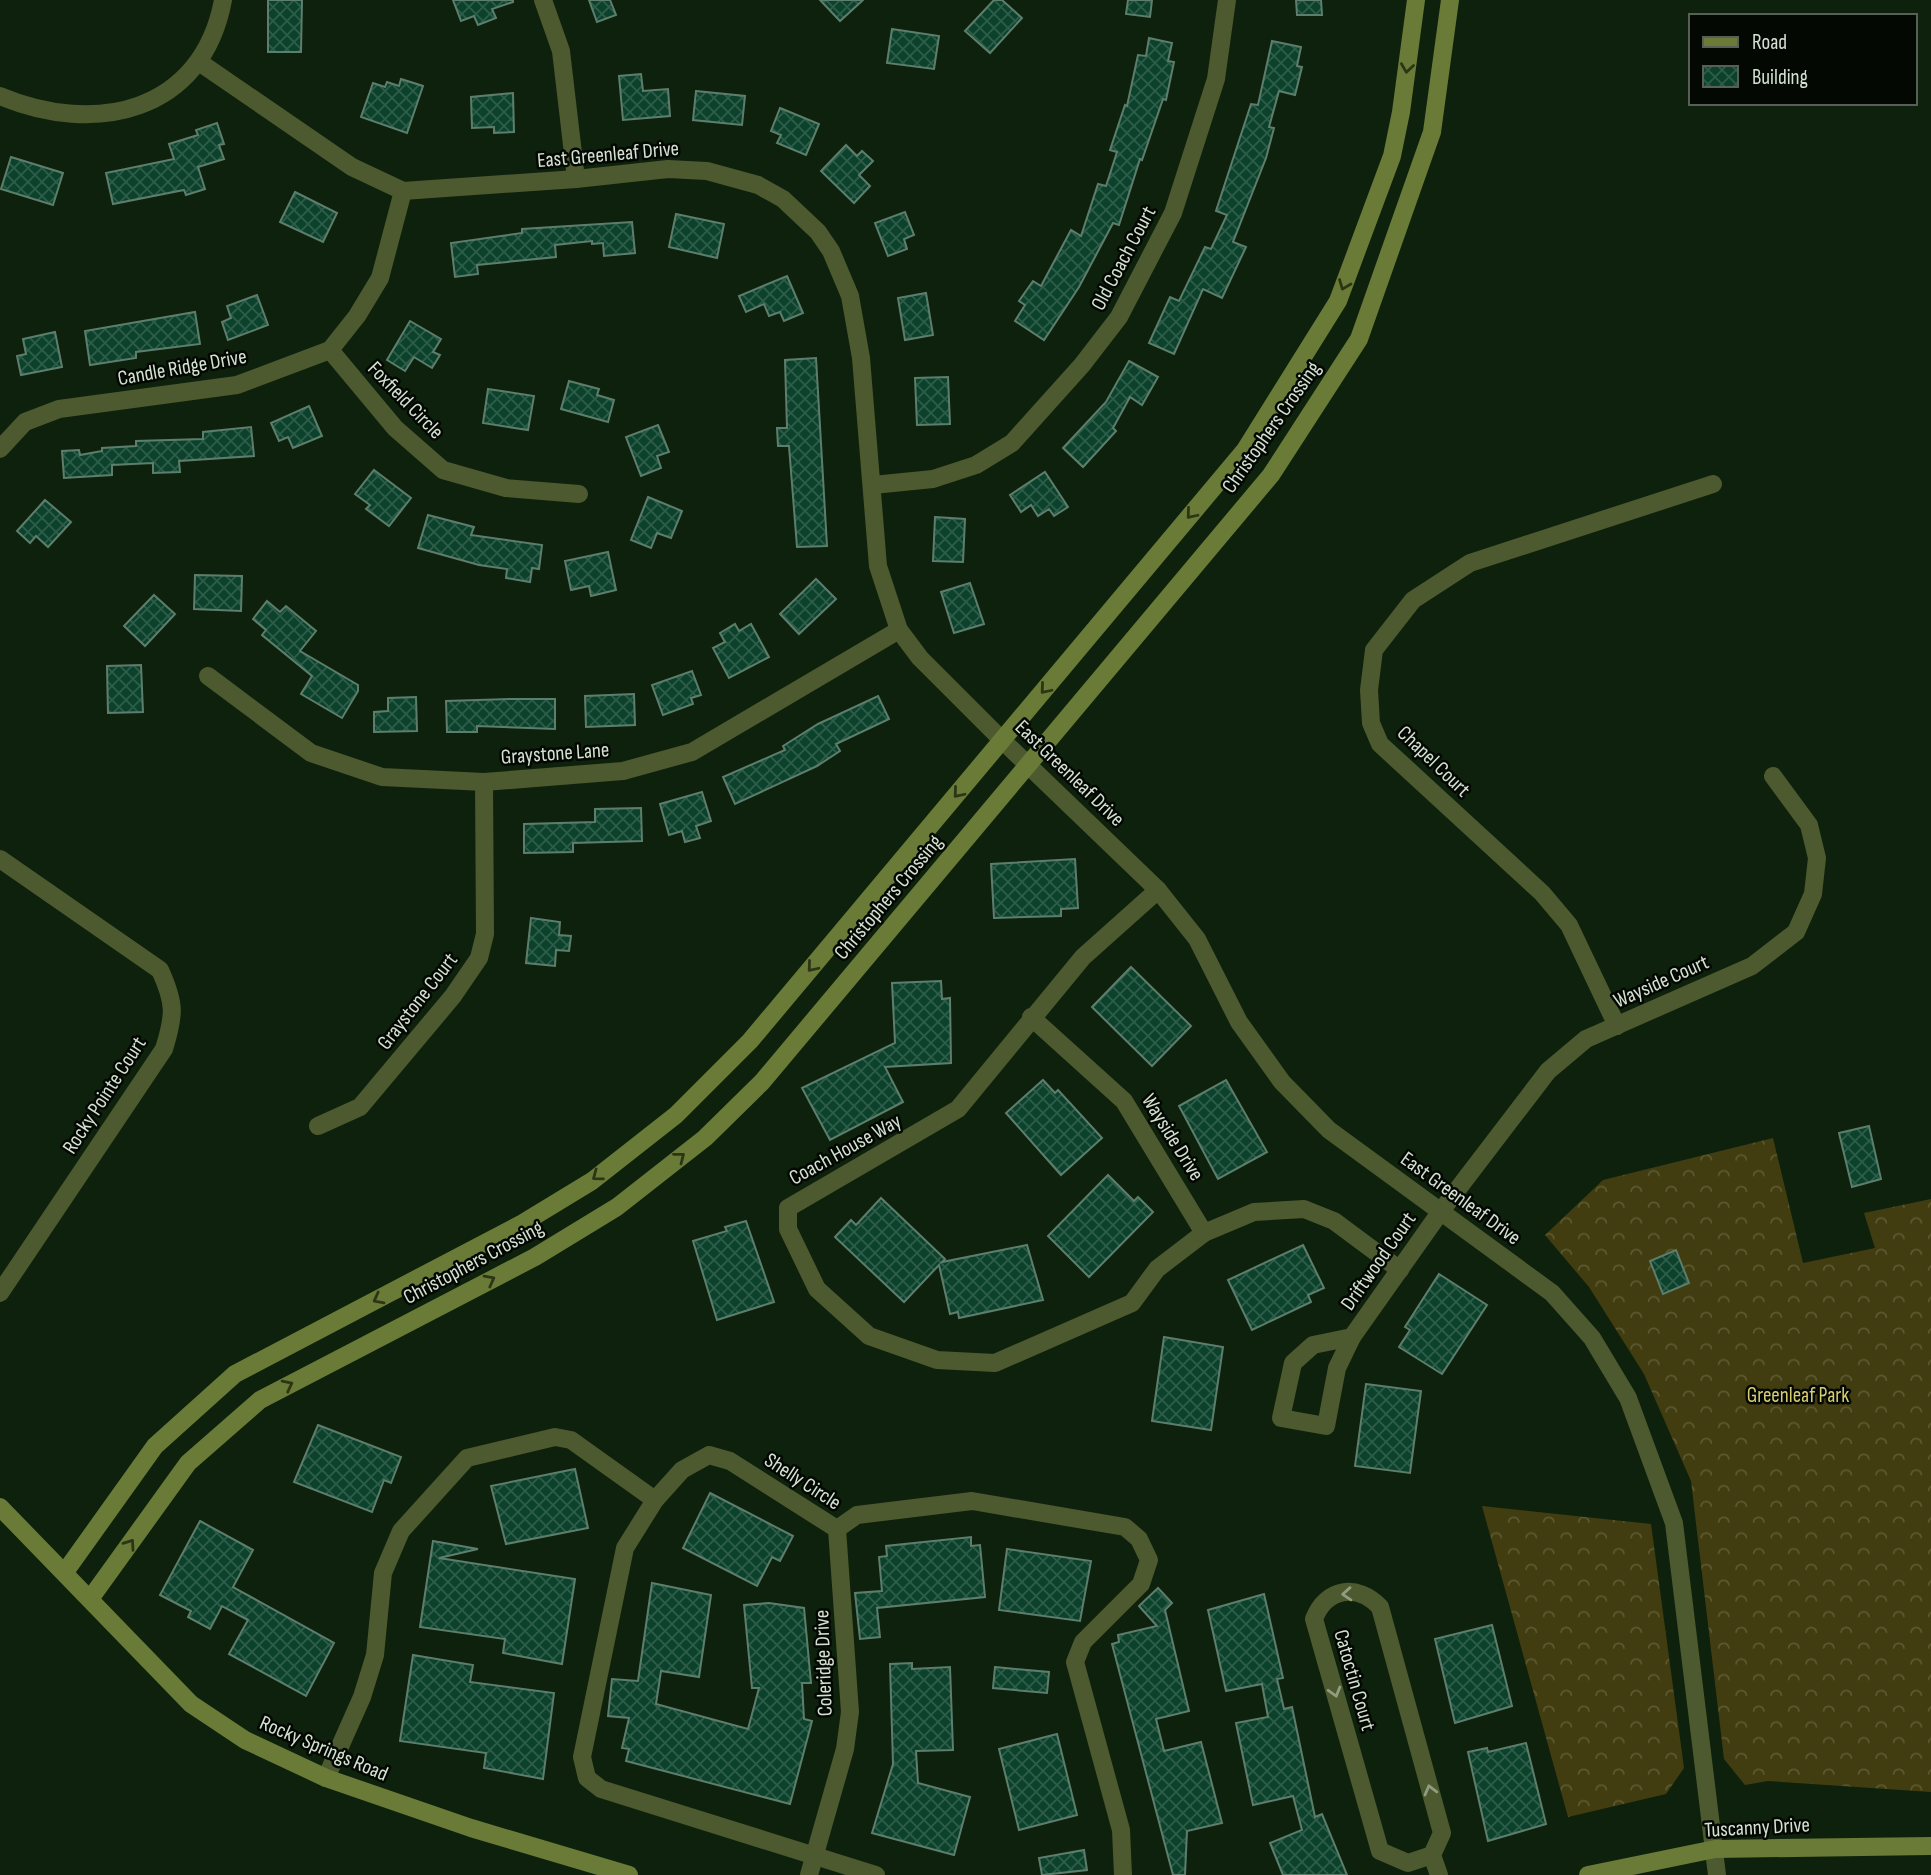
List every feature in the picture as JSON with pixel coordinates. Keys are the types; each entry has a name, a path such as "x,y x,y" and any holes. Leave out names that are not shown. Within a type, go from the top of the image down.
{"street":[{"path":"0,96 39,110 69,116 100,116 127,110 162,94 199,62 215,34 223,0"},
{"path":"543,0 561,51 576,179"},
{"name":"Old Coach Court","path":"873,485 933,479 976,465 1012,443 1082,365 1119,317 1173,213 1216,79 1227,0"},
{"name":"Christophers Crossing","path":"65,1572 155,1446 235,1374 523,1223 592,1181 676,1115 750,1041 1244,450 1338,301 1392,156 1401,112 1416,0"},
{"name":"Christophers Crossing","path":"90,1600 188,1463 260,1400 535,1257 617,1207 705,1138 762,1082 1271,475 1359,339 1432,132 1450,0"},
{"name":"East Greenleaf Drive","path":"199,62 352,167 403,191 576,179 668,169 706,171 758,185 802,215 831,251 850,296 861,358 878,566 899,630 920,658 1158,890 1197,939 1239,1022 1282,1082 1329,1130 1552,1293 1592,1338 1628,1398 1674,1523 1717,1875"},
{"path":"330,350 357,316 380,278 403,191"},
{"name":"Candle Ridge Drive","path":"0,449 25,422 60,409 237,384 330,350"},
{"name":"Foxfield Circle","path":"330,350 395,428 443,470 506,488 579,494"},
{"name":"Chapel Court","path":"1617,1026 1569,925 1551,904 1380,744 1371,723 1368,690 1374,650 1413,600 1470,563 1713,484"},
{"name":"Graystone Lane","path":"208,676 311,753 382,776 484,782 623,771 692,752 899,630"},
{"name":"Wayside Court","path":"1441,1211 1548,1071 1586,1040 1752,965 1796,932 1813,894 1817,858 1809,825 1773,776"},
{"name":"Graystone Court","path":"318,1126 360,1108 453,996 479,958 485,934 484,782"},
{"name":"Rocky Pointe Court","path":"0,859 160,970 170,993 174,1016 163,1049 0,1293"},
{"name":"Coach House Way","path":"1158,890 1083,957 958,1109 911,1139 806,1195 788,1209 788,1229 817,1289 869,1336 937,1360 995,1363 1132,1303 1157,1269 1205,1233 1254,1212 1304,1209 1334,1221 1400,1270"},
{"name":"Wayside Drive","path":"1031,1017 1124,1101 1205,1233"},
{"name":"Driftwood Court","path":"1352,1337 1313,1345 1293,1363 1281,1419 1326,1426 1337,1368 1352,1337 1441,1211"},
{"path":"326,1778 362,1697 375,1655 383,1573 401,1531 467,1458 555,1437 571,1440 655,1500"},
{"name":"Shelly Circle","path":"876,1875 601,1788 587,1777 582,1757 625,1548 655,1500 682,1470 709,1455 730,1461 836,1529 857,1515 972,1501 1125,1527 1139,1539 1149,1560 1141,1584 1083,1642 1075,1662 1121,1830 1122,1875"},
{"name":"Rocky Springs Road","path":"0,1507 191,1704 245,1740 326,1778 471,1828 629,1875"},
{"name":"Coleridge Drive","path":"809,1875 845,1749 850,1712 836,1529"},
{"name":"Catoctin Court","path":"1358,1592 1371,1598 1380,1607 1442,1833 1432,1855 1410,1869 1380,1851 1314,1619 1320,1603 1339,1593 1358,1592"},
{"name":"Tuscanny Drive","path":"1588,1875 1715,1849 1931,1846"},
{"path":"1432,1855 1439,1875"}],"green space":[{"name":"Greenleaf Park","path":"1773,1138 1803,1263 1875,1248 1864,1213 1931,1199 1931,1792 1768,1781 1745,1785 1724,1759 1691,1481 1644,1374 1589,1287 1545,1235 1603,1180"},
{"path":"1482,1506 1651,1524 1684,1768 1666,1794 1568,1817"}],"building":[{"path":"268,0 302,0 301,52 268,52"},
{"path":"453,0 513,2 492,9 496,18 478,25 474,16 461,21"},
{"path":"589,0 610,0 616,15 597,22"},
{"path":"820,0 863,0 840,21"},
{"path":"994,0 1002,0 1022,18 990,53 965,31"},
{"path":"1128,0 1152,0 1150,17 1126,14"},
{"path":"1296,0 1321,0 1322,15 1297,15"},
{"path":"892,29 939,36 934,69 887,63"},
{"path":"1149,38 1172,43 1168,61 1174,62 1166,100 1163,99 1142,160 1140,159 1119,225 1113,223 1079,287 1044,340 1015,321 1025,305 1019,301 1033,281 1041,286 1071,230 1081,236 1098,184 1106,186 1117,152 1110,150 1125,105 1127,106 1138,55 1146,56"},
{"path":"1272,41 1301,47 1297,66 1302,67 1295,95 1279,91 1269,127 1274,128 1266,158 1233,242 1246,247 1222,298 1203,289 1174,354 1149,343 1170,297 1179,301 1205,247 1211,249 1227,215 1216,211 1251,104 1258,105"},
{"path":"641,74 643,91 668,89 670,116 623,120 619,76"},
{"path":"401,79 423,86 407,133 361,117 373,83 385,87 387,82 399,86"},
{"path":"696,91 745,96 742,125 693,120"},
{"path":"513,93 514,132 494,133 494,127 472,128 471,97"},
{"path":"780,108 819,124 806,155 777,143 781,135 771,131"},
{"path":"217,123 224,144 219,145 224,159 198,167 205,189 186,195 184,190 113,204 106,173 174,159 169,144 198,135 196,130"},
{"path":"846,145 857,156 862,151 873,161 859,175 870,186 854,203 821,171"},
{"path":"11,157 63,173 53,205 1,189"},
{"path":"295,192 337,213 323,242 280,222"},
{"path":"905,212 914,235 904,239 907,249 888,256 875,223"},
{"path":"676,214 724,224 717,258 669,247"},
{"path":"632,222 635,253 604,256 603,243 592,244 592,241 555,245 556,257 477,265 478,274 455,277 451,243 522,233 522,229"},
{"path":"787,276 803,313 784,321 780,312 769,316 764,304 746,312 739,296"},
{"path":"926,293 933,335 905,340 898,298"},
{"path":"257,295 268,325 228,340 222,322 231,318 227,306"},
{"path":"195,312 200,344 136,352 136,358 90,365 85,331"},
{"path":"410,321 441,339 433,352 440,355 432,368 414,357 405,371 387,360"},
{"path":"55,332 62,367 21,375 17,356 26,354 23,339"},
{"path":"816,358 827,546 797,547 789,446 778,446 777,428 787,428 785,360"},
{"path":"1129,361 1158,377 1142,405 1130,397 1113,428 1116,431 1083,467 1063,448 1106,402"},
{"path":"948,377 950,424 917,425 915,378"},
{"path":"569,381 599,389 597,395 614,400 608,422 561,409"},
{"path":"488,389 534,396 528,430 483,423"},
{"path":"309,406 322,436 293,448 288,437 279,441 271,423"},
{"path":"658,425 669,452 657,456 661,468 641,476 626,437"},
{"path":"251,427 254,456 179,461 180,472 153,473 153,463 112,465 112,475 64,478 62,451 79,450 80,455 102,451 102,448 136,446 136,441 203,439 203,432"},
{"path":"374,470 411,498 389,526 366,509 370,505 355,494"},
{"path":"1045,472 1068,507 1054,516 1049,509 1038,516 1031,505 1021,512 1010,495"},
{"path":"648,497 682,511 671,538 657,533 651,548 631,540"},
{"path":"45,500 71,522 48,547 36,536 30,543 17,531"},
{"path":"428,515 474,527 471,535 542,545 539,569 532,568 530,582 506,578 507,569 479,565 418,548"},
{"path":"935,517 965,519 963,562 933,561"},
{"path":"608,552 616,590 591,596 589,586 571,590 565,561"},
{"path":"195,575 242,576 241,611 194,609"},
{"path":"816,579 836,599 799,634 780,614"},
{"path":"970,583 984,624 954,633 941,592"},
{"path":"154,595 175,614 145,646 124,626"},
{"path":"267,601 280,612 286,606 316,631 300,651 358,685 358,691 342,718 301,694 312,676 262,635 266,630 253,619"},
{"path":"735,624 739,631 751,624 769,657 729,678 713,648 725,642 720,633"},
{"path":"141,665 143,712 108,713 107,666"},
{"path":"692,671 701,695 691,698 693,704 663,715 652,685"},
{"path":"634,694 635,725 586,727 585,696"},
{"path":"878,696 889,719 836,744 840,751 817,766 735,804 723,777 785,750 783,746 818,724"},
{"path":"416,697 417,731 374,732 374,712 388,711 388,698"},
{"path":"555,699 555,729 477,726 477,732 447,732 446,701"},
{"path":"702,792 711,821 696,826 700,838 685,842 682,831 669,835 660,804"},
{"path":"641,808 642,841 573,843 573,852 524,853 524,824 595,822 595,809"},
{"path":"1075,859 1078,908 1061,909 1061,916 994,918 991,864"},
{"path":"531,918 560,922 559,935 571,936 569,951 556,950 555,966 526,963"},
{"path":"1131,967 1191,1026 1152,1066 1092,1007"},
{"path":"941,981 942,999 950,998 951,1063 885,1067 903,1102 830,1140 802,1088 895,1043 892,983"},
{"path":"1043,1080 1055,1093 1058,1090 1102,1138 1061,1175 1006,1113"},
{"path":"1226,1080 1267,1152 1218,1179 1179,1106"},
{"path":"1869,1126 1881,1179 1852,1187 1839,1133"},
{"path":"1108,1175 1134,1201 1138,1197 1153,1212 1089,1277 1048,1236"},
{"path":"881,1198 945,1259 942,1262 1027,1245 1043,1300 959,1318 958,1312 950,1314 939,1265 904,1302 835,1237 851,1220 856,1225"},
{"path":"746,1221 774,1302 717,1320 693,1241 727,1231 725,1227"},
{"path":"1303,1245 1324,1288 1308,1295 1311,1302 1252,1330 1228,1280"},
{"path":"1676,1250 1689,1283 1663,1294 1650,1261"},
{"path":"1439,1274 1487,1305 1442,1374 1399,1347 1410,1330 1405,1327"},
{"path":"1164,1337 1223,1347 1211,1430 1152,1421"},
{"path":"1366,1384 1421,1391 1410,1473 1355,1466"},
{"path":"318,1425 401,1457 391,1483 384,1480 372,1512 294,1482"},
{"path":"575,1469 588,1528 506,1544 491,1486"},
{"path":"710,1493 793,1536 780,1561 772,1557 757,1586 683,1548"},
{"path":"200,1521 253,1550 233,1587 334,1643 306,1696 229,1654 248,1620 222,1606 210,1629 188,1617 191,1611 160,1595"},
{"path":"971,1537 971,1546 980,1545 985,1597 877,1608 880,1637 860,1639 855,1593 882,1591 879,1557 887,1556 886,1546"},
{"path":"433,1541 478,1549 439,1558 575,1579 562,1664 503,1653 505,1639 420,1627"},
{"path":"1007,1549 1091,1561 1080,1621 999,1610"},
{"path":"652,1583 711,1595 699,1677 661,1671 656,1704 748,1729 759,1688 752,1688 744,1605 769,1603 804,1608 811,1683 802,1683 804,1719 812,1721 790,1804 626,1761 629,1749 622,1748 629,1718 608,1716 612,1679 638,1681"},
{"path":"1158,1588 1172,1603 1165,1610 1189,1711 1156,1719 1164,1751 1201,1742 1222,1823 1187,1831 1185,1875 1173,1875 1112,1644 1119,1642 1118,1635 1157,1626 1139,1606"},
{"path":"1264,1594 1283,1678 1277,1679 1284,1709 1292,1707 1315,1817 1322,1814 1347,1875 1283,1875 1270,1843 1302,1830 1293,1796 1253,1805 1236,1723 1268,1717 1262,1684 1226,1691 1208,1610"},
{"path":"1492,1625 1512,1706 1455,1723 1435,1639"},
{"path":"413,1655 473,1665 470,1682 554,1693 543,1779 484,1768 486,1753 400,1741"},
{"path":"912,1663 912,1669 950,1667 953,1750 916,1751 918,1783 970,1797 954,1855 872,1833 893,1764 890,1664"},
{"path":"995,1667 1049,1672 1047,1693 993,1688"},
{"path":"1057,1734 1077,1815 1019,1830 999,1749"},
{"path":"1526,1743 1546,1824 1488,1841 1468,1752 1487,1748 1488,1752"},
{"path":"1084,1850 1087,1870 1042,1875 1039,1858"}]}
